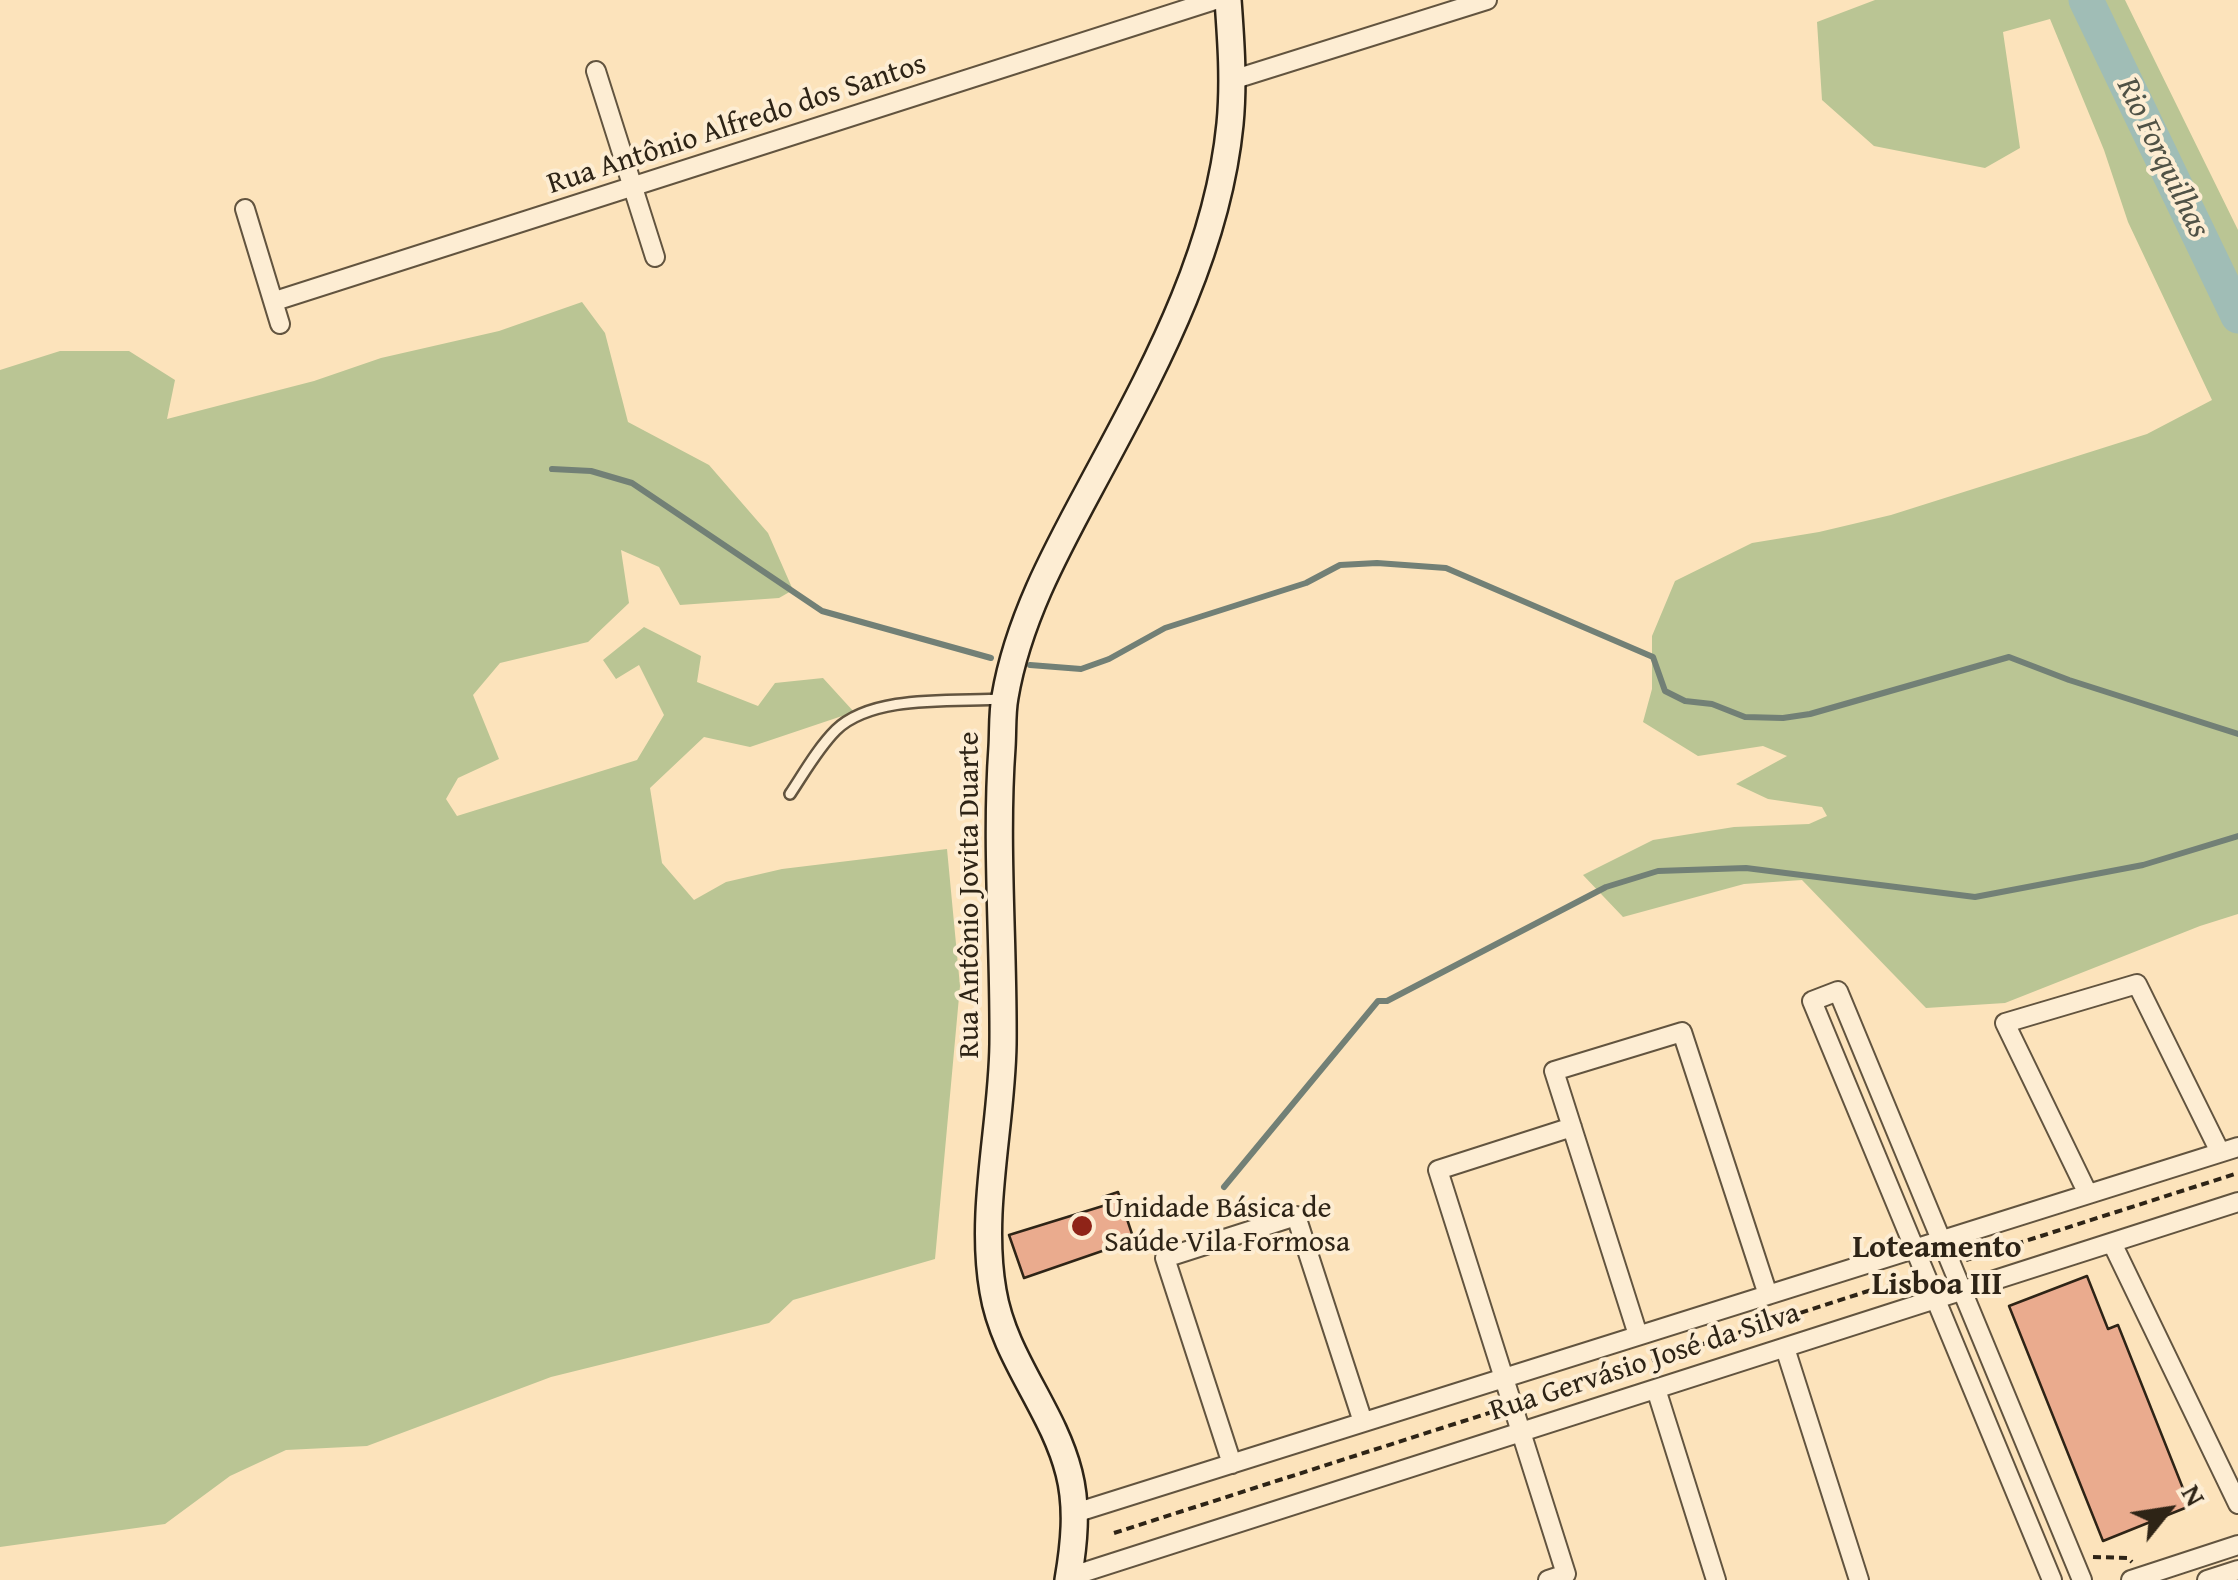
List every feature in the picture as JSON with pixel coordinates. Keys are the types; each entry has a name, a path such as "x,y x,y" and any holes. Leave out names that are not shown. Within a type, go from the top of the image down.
{"main road":[{"name":"Rua Antônio Jovita Duarte","path":"1069,1578 1075,1513 1064,1458 1009,1344 992,1288 990,1220 1003,1045 999,812 1004,699 1026,619 1047,572 1149,378 1185,298 1224,165 1232,80 1228,0"}],"street":[{"name":"Rua Antônio Alfredo dos Santos","path":"274,301 1215,0"},
{"path":"1232,80 1487,0"},
{"path":"596,71 655,258"},
{"path":"246,209 280,324"},
{"path":"2088,1194 2005,1023 2137,984 2229,1150"},
{"path":"2052,1580 1812,1001 1838,991 2082,1580"},
{"path":"1638,1336 1554,1072 1682,1032 1768,1295"},
{"path":"1548,1580 1566,1574 1438,1170 1572,1126"},
{"name":"Rua Gervásio José da Silva","path":"1075,1513 2229,1150"},
{"name":"Rua Gervásio José da Silva","path":"1069,1578 2238,1202"},
{"path":"1232,1464 1165,1258 1296,1216 1363,1422"},
{"path":"2112,1243 2238,1504"},
{"path":"1784,1348 1859,1580"},
{"path":"1656,1389 1716,1580"},
{"path":"2136,1578 2238,1545"},
{"path":"2207,1580 2238,1570"}],"lane":[{"path":"790,794 838,728 862,714 887,706 1004,699"}],"path":[{"path":"1951,1265 2238,1173"},
{"path":"1114,1533 1925,1273"},
{"path":"2074,1560 2128,1558 2136,1578"}],"green space":[{"path":"1875,0 2125,0 2238,230 2238,914 2005,1003 1926,1008 1802,880 1744,884 1623,917 1583,875 1653,840 1734,827 1809,824 1827,816 1822,807 1768,799 1736,784 1787,756 1763,746 1698,756 1643,722 1652,689 1652,636 1675,581 1752,543 1891,515 2147,434 2212,400 2128,222 2104,150 2050,19 2003,32 2020,148 1985,168 1874,146 1822,100 1817,22"},
{"path":"582,302 605,333 628,422 709,465 768,533 793,590 779,598 680,605 659,567 621,550 629,603 588,642 500,663 473,695 499,759 458,778 446,799 457,816 637,760 664,715 639,665 616,679 603,660 644,627 701,656 697,682 758,706 775,683 823,678 854,712 750,747 704,737 650,788 662,863 694,900 726,882 782,869 947,849 960,986 935,1259 793,1300 769,1323 551,1377 367,1446 286,1450 230,1476 165,1524 0,1547 0,370 60,351 129,351 175,380 167,419 314,381 381,358 499,331"}],"building":[{"name":"Unidade Básica de Saúde Vila Formosa","path":"1118,1192 1134,1240 1024,1278 1009,1235 1106,1205 1103,1197"},
{"path":"2087,1276 2108,1329 2118,1325 2190,1506 2103,1541 2009,1306"}],"waterway":[{"name":"Rio Forquilhas","path":"2086,0 2238,316"},
{"path":"552,469 591,471 632,483 822,611 991,658"},
{"path":"1030,665 1081,669 1109,659 1165,628 1306,583 1340,565 1377,563 1446,568 1653,657 1665,691 1685,701 1712,704 1745,717 1810,714 2009,657 2238,734"},
{"path":"1224,1187 1378,1001 1387,1001 1606,887 1658,871 1746,868 1975,897 2143,865 2238,836"}],"place":[{"name":"Unidade Básica de Saúde Vila Formosa","path":"1082,1226"}],"district":[{"name":"Loteamento Lisboa III","path":"1937,1268"}]}
